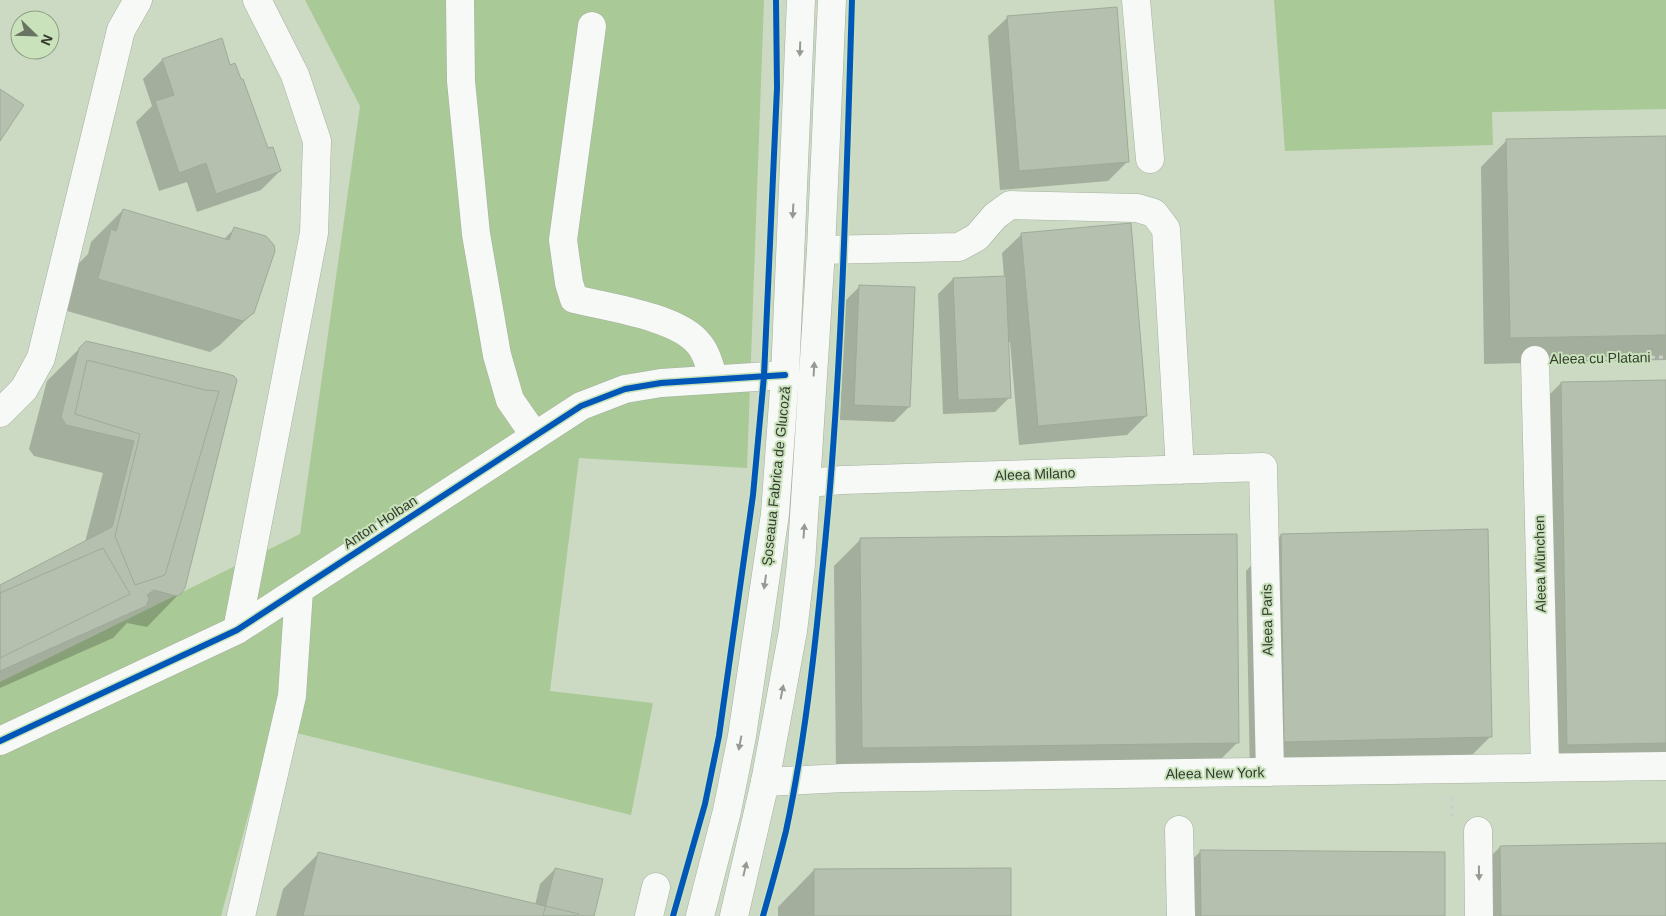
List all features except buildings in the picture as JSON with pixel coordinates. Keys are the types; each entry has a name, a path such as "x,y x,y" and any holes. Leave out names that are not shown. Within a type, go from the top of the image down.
{"main road":[{"path":"0,413 24,389 40,358 121,30 138,0"},
{"path":"237,630 314,233 317,141 295,75 257,0"},
{"path":"460,0 461,82 472,196 476,234 495,346 510,400 535,436"},
{"name":"Șoseaua Fabrica de Glucoză","path":"700,916 727,811 743,726 775,514 785,375 801,0"},
{"name":"Șoseaua Fabrica de Glucoză","path":"734,916 765,782 793,631 808,483 832,0"},
{"path":"1136,0 1150,159"},
{"path":"592,26 563,240 569,283 574,299 673,324 691,334 701,346 714,379"},
{"path":"820,250 959,247 977,237 994,216 1010,205 1137,208 1154,213 1166,229 1180,470"},
{"name":"Aleea München","path":"1535,360 1544,767"},
{"name":"Anton Holban","path":"0,741 237,630 581,406 625,390 661,383 785,375"},
{"name":"Aleea Milano","path":"808,483 842,480 1263,468"},
{"name":"Aleea Paris","path":"1263,468 1270,772"},
{"path":"241,916 292,696 299,590"},
{"name":"Aleea New York","path":"765,782 824,779 1666,766"},
{"path":"1180,830 1181,916"},
{"path":"1478,830 1479,916"},
{"path":"649,916 656,887"}],"green space":[{"path":"305,0 764,0 747,468 579,458 550,691 653,703 631,815 272,727 221,916 0,916 0,682 300,534 360,106"},
{"path":"1274,0 1666,0 1666,109 1492,112 1493,145 1285,151"}],"cycle path":[{"path":"673,916 705,804 719,736 753,495 764,376 777,88 776,0"},
{"path":"763,916 786,831 798,768 808,703 819,606 829,502 839,359 852,0"},
{"path":"0,741 237,630 581,406 625,389 661,383 785,375"}]}
